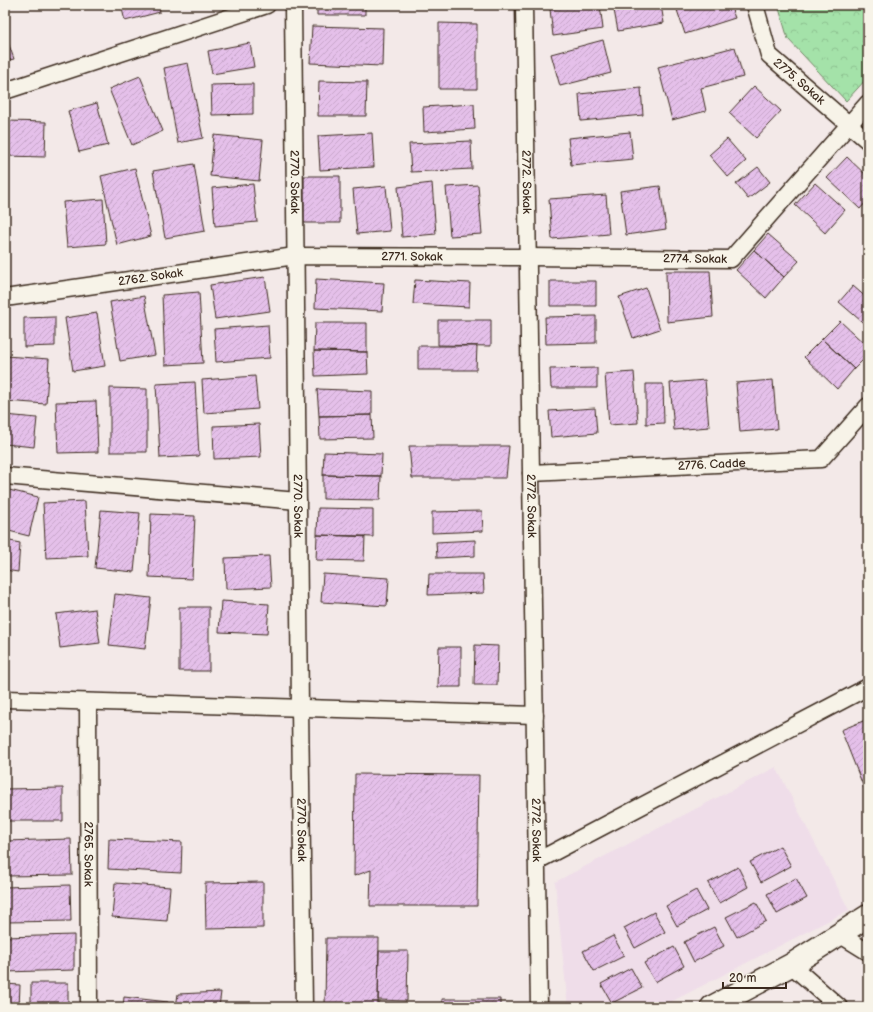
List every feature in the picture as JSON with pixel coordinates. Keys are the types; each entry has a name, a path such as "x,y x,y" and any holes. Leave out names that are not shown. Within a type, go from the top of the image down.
{"main road":[{"path":"712,1007 791,965 868,916"}],"street":[{"path":"5,91 267,5"},
{"name":"2770. Sokak","path":"293,5 304,1007"},
{"name":"2772. Sokak","path":"524,5 539,1007"},
{"name":"2775. Sokak","path":"755,5 769,55 868,141"},
{"name":"2774. Sokak","path":"528,257 731,259 868,103"},
{"name":"2771. Sokak","path":"295,256 528,257"},
{"name":"2762. Sokak","path":"5,298 295,256"},
{"name":"2776. Cadde","path":"531,473 822,459 868,406"},
{"path":"5,476 298,501"},
{"path":"537,860 868,687"},
{"path":"5,699 535,715"},
{"name":"2765. Sokak","path":"88,702 89,1007"},
{"path":"839,934 868,952"},
{"path":"791,965 839,1007"}],"shaded area":[{"path":"776,767 849,910 661,1007 568,1007 555,882"}],"green space":[{"path":"778,5 868,5 868,77 846,101 788,39"}],"building":[{"path":"121,5 159,5 160,12 125,21"},
{"path":"317,5 365,5 365,15 317,15"},
{"path":"579,5 600,5 603,29 553,36 550,9"},
{"path":"613,5 661,5 664,23 618,31"},
{"path":"692,5 730,5 735,18 685,34 677,10"},
{"path":"439,23 477,24 477,89 439,89"},
{"path":"312,26 383,28 382,66 310,63"},
{"path":"5,34 14,59 5,61"},
{"path":"603,40 611,73 560,86 551,54"},
{"path":"250,43 254,67 212,74 208,51"},
{"path":"735,47 743,77 701,88 706,111 672,120 658,67"},
{"path":"188,63 203,138 178,143 164,68"},
{"path":"140,76 163,131 132,145 109,89"},
{"path":"319,81 367,82 366,116 318,116"},
{"path":"253,84 253,114 212,115 211,85"},
{"path":"754,86 781,111 756,138 729,113"},
{"path":"641,88 643,115 581,121 579,94"},
{"path":"97,103 108,145 79,152 68,111"},
{"path":"474,104 475,129 424,132 423,107"},
{"path":"8,121 46,122 45,157 7,156"},
{"path":"630,132 633,159 571,165 568,138"},
{"path":"372,133 374,167 320,170 318,136"},
{"path":"214,135 263,140 259,181 210,176"},
{"path":"727,139 746,161 728,177 709,155"},
{"path":"471,141 472,169 411,172 409,144"},
{"path":"847,157 868,177 868,200 860,209 827,178"},
{"path":"194,164 205,231 165,238 153,171"},
{"path":"758,167 770,182 748,199 736,184"},
{"path":"135,168 151,236 117,245 101,176"},
{"path":"304,176 340,176 340,223 304,223"},
{"path":"432,183 436,234 402,237 398,187"},
{"path":"815,183 845,210 825,233 795,205"},
{"path":"253,184 257,222 215,226 212,188"},
{"path":"478,185 482,234 450,236 446,187"},
{"path":"386,186 390,231 357,234 353,189"},
{"path":"660,186 666,229 626,235 620,191"},
{"path":"606,195 609,234 552,239 549,199"},
{"path":"103,199 106,244 67,247 63,202"},
{"path":"768,234 799,261 784,277 754,250"},
{"path":"754,250 784,277 766,298 736,270"},
{"path":"666,271 710,271 713,317 667,322"},
{"path":"265,277 270,311 215,319 210,285"},
{"path":"316,279 384,283 382,311 315,308"},
{"path":"415,280 470,283 469,307 413,304"},
{"path":"550,281 596,281 596,306 550,306"},
{"path":"853,286 868,299 868,327 839,302"},
{"path":"646,288 660,329 633,338 619,297"},
{"path":"199,292 203,363 165,365 162,295"},
{"path":"144,296 155,355 120,361 110,302"},
{"path":"97,313 105,366 73,371 65,318"},
{"path":"596,316 596,343 546,344 545,317"},
{"path":"55,317 55,346 24,347 24,318"},
{"path":"438,320 491,320 491,346 438,345"},
{"path":"840,321 868,347 868,355 854,369 822,339"},
{"path":"315,323 367,323 367,352 314,351"},
{"path":"268,325 270,358 216,362 214,329"},
{"path":"822,339 854,369 837,389 804,357"},
{"path":"418,346 477,346 476,370 418,370"},
{"path":"314,351 367,352 368,374 315,376"},
{"path":"5,356 49,359 46,404 5,401"},
{"path":"597,368 597,388 551,388 550,369"},
{"path":"634,372 638,423 609,425 605,374"},
{"path":"255,376 258,409 204,413 202,380"},
{"path":"705,380 709,427 674,430 670,383"},
{"path":"773,380 777,429 740,432 736,383"},
{"path":"195,382 199,456 160,458 156,384"},
{"path":"646,384 663,384 664,423 646,424"},
{"path":"110,388 147,389 147,452 110,452"},
{"path":"317,389 372,391 372,415 319,416"},
{"path":"96,401 98,452 58,453 56,402"},
{"path":"595,408 597,433 551,437 549,411"},
{"path":"5,415 37,418 34,447 5,444"},
{"path":"372,415 373,438 320,439 319,416"},
{"path":"259,424 261,457 214,459 213,426"},
{"path":"409,446 509,446 506,478 412,478"},
{"path":"324,452 382,454 381,476 323,475"},
{"path":"323,475 381,476 380,500 323,499"},
{"path":"5,489 38,497 29,536 5,530"},
{"path":"85,501 88,556 46,558 43,503"},
{"path":"318,508 373,509 373,537 317,535"},
{"path":"101,510 140,513 134,572 95,568"},
{"path":"482,511 483,531 432,533 432,512"},
{"path":"151,514 195,516 192,579 149,577"},
{"path":"317,535 365,536 364,561 316,560"},
{"path":"5,540 20,543 18,572 5,570"},
{"path":"475,540 475,556 437,558 436,542"},
{"path":"269,556 271,587 226,589 225,558"},
{"path":"323,574 389,578 387,606 321,602"},
{"path":"429,574 483,574 484,593 428,595"},
{"path":"115,594 151,598 145,649 109,645"},
{"path":"221,601 269,604 267,634 219,632"},
{"path":"179,607 209,607 209,671 179,671"},
{"path":"95,609 100,643 60,648 56,614"},
{"path":"475,645 498,646 497,685 474,685"},
{"path":"439,647 461,647 461,687 438,687"},
{"path":"868,719 868,798 841,730"},
{"path":"355,774 479,775 477,906 370,906 371,870 354,876"},
{"path":"63,788 63,821 5,821 5,789"},
{"path":"71,839 72,875 5,876 5,841"},
{"path":"109,839 182,842 181,873 108,869"},
{"path":"780,846 791,866 761,882 750,862"},
{"path":"738,867 748,887 719,903 708,883"},
{"path":"796,878 807,898 777,914 767,894"},
{"path":"263,882 263,928 206,929 205,883"},
{"path":"115,883 170,887 167,921 112,917"},
{"path":"70,885 71,921 5,922 5,887"},
{"path":"696,890 707,910 677,926 666,906"},
{"path":"756,902 766,921 737,937 726,917"},
{"path":"654,912 665,932 635,948 624,928"},
{"path":"714,927 724,946 694,962 684,942"},
{"path":"74,935 74,970 5,972 5,937"},
{"path":"613,936 624,956 594,971 583,951"},
{"path":"326,938 379,938 378,1007 325,1007"},
{"path":"674,947 684,966 655,982 644,963"},
{"path":"379,951 408,951 407,1001 378,1000"},
{"path":"631,968 642,988 612,1003 601,984"},
{"path":"31,983 68,983 68,1007 31,1007"},
{"path":"5,984 20,985 19,1007 5,1007"},
{"path":"221,992 219,1007 176,1007 178,994"},
{"path":"124,997 168,1002 167,1007 123,1007"},
{"path":"442,999 500,999 500,1007 442,1007"}]}
